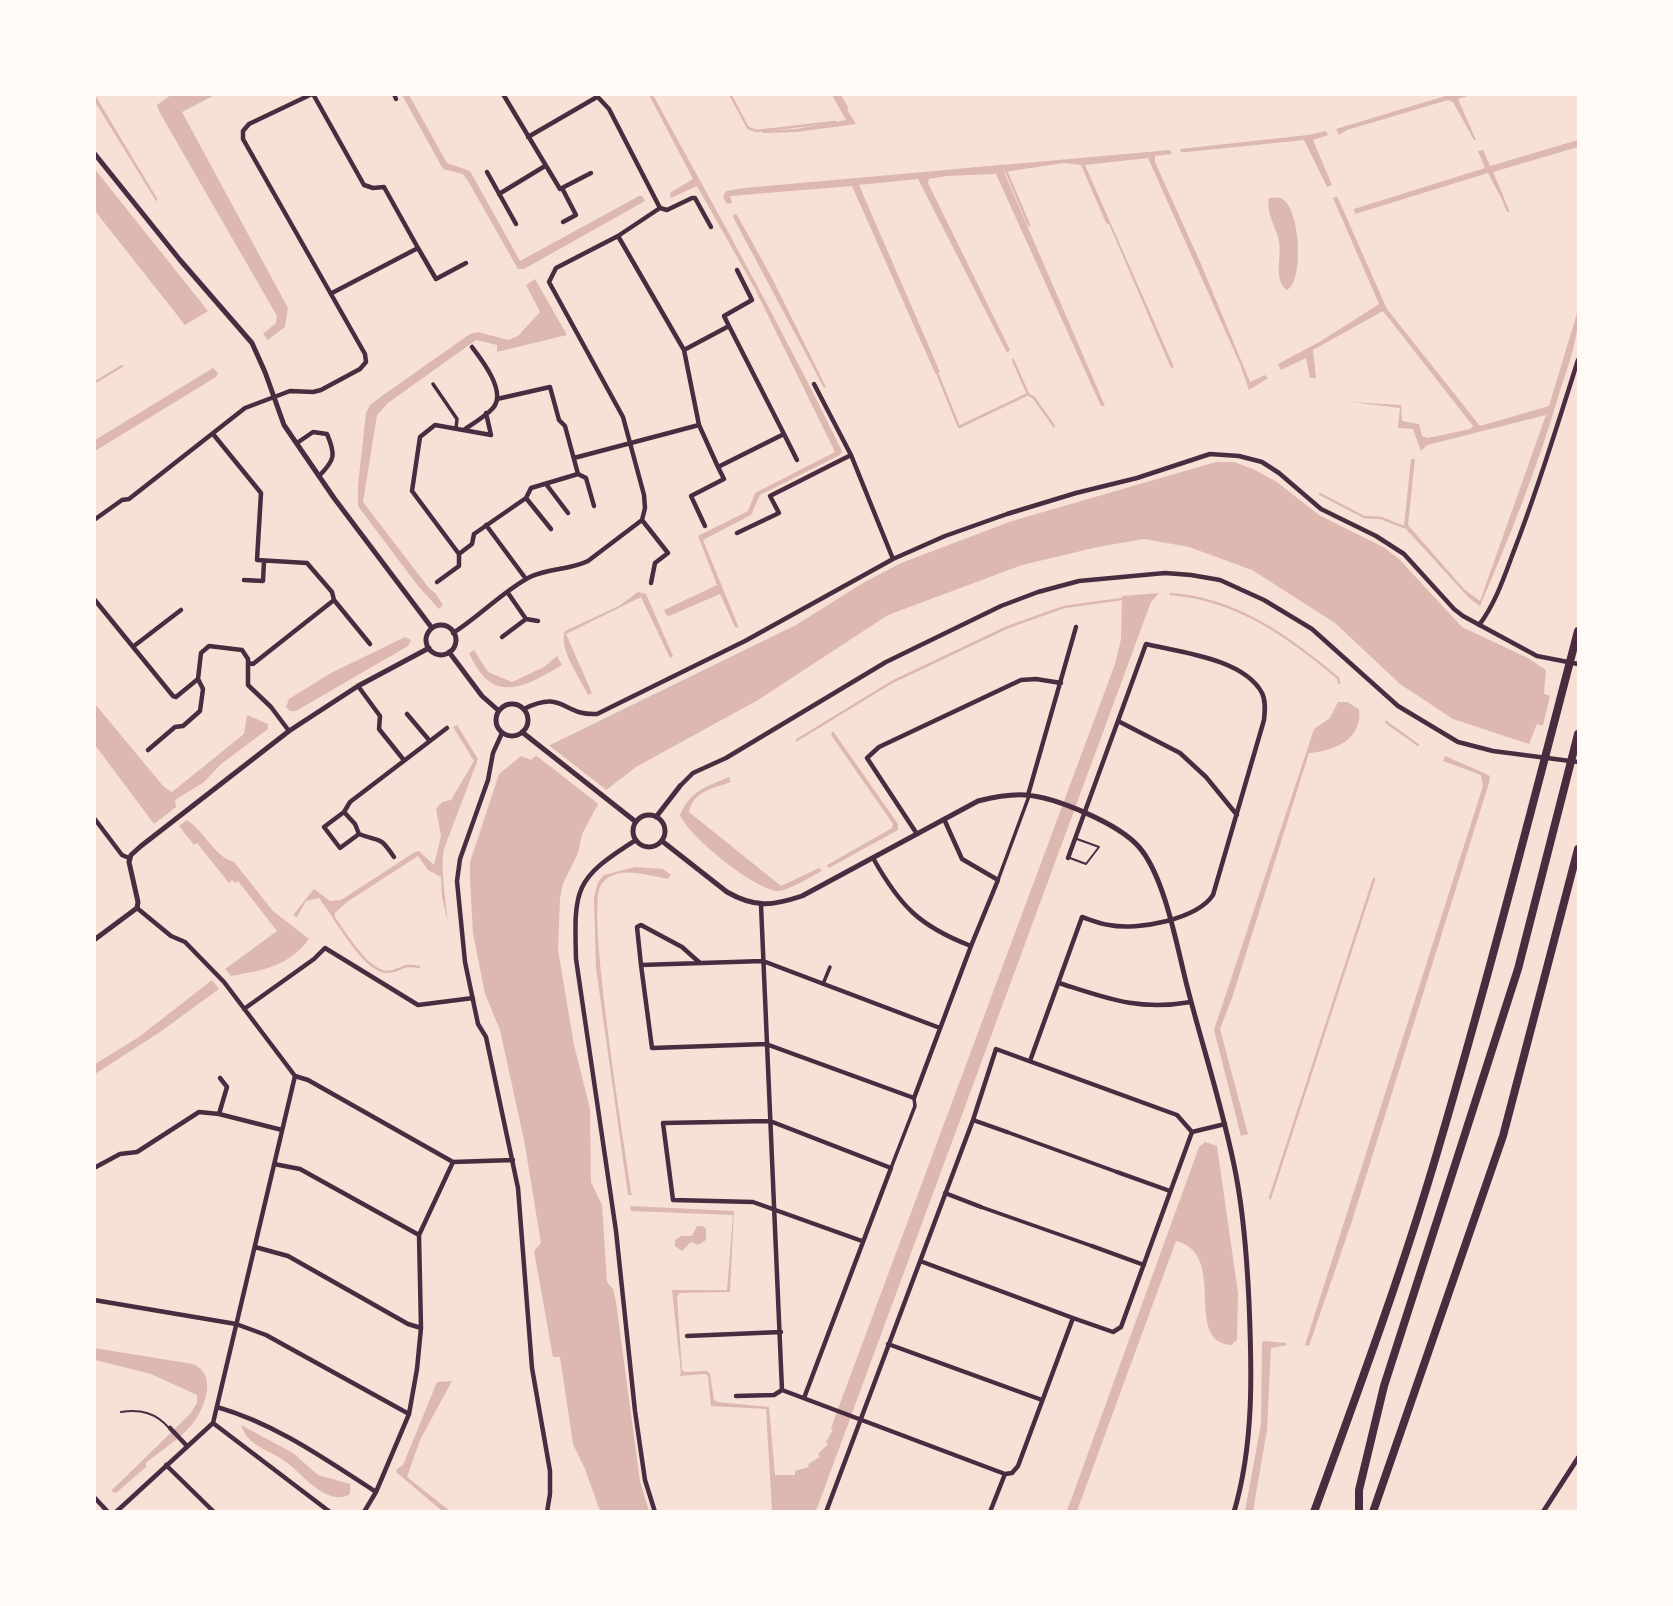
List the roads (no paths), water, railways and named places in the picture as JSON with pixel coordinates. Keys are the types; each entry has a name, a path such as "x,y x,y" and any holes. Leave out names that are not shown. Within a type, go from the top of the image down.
{"highway":[{"path":"1314,1511 1393,1287 1438,1148 1578,634"},
{"path":"1359,1511 1359,1490 1384,1386 1518,969 1578,734"},
{"path":"1373,1511 1503,1136 1578,849"}],"street":[{"path":"94,520 122,500 129,499 245,408 290,391 313,393 321,390 360,369 366,362 365,354 332,293 243,139 243,131 249,124 312,94 364,185 384,187 436,279 466,263"},
{"path":"503,94 576,215 563,222"},
{"path":"528,137 596,95 609,109 660,208 667,210 695,198 711,227"},
{"path":"94,153 251,343 265,372 284,425 432,628"},
{"path":"499,194 545,166"},
{"path":"487,172 516,224"},
{"path":"562,188 591,173"},
{"path":"453,633 526,579 542,572 588,561 642,520 644,495 623,417 549,282 556,268 618,236 660,208"},
{"path":"618,236 684,350 699,425 724,479 691,496 705,526"},
{"path":"332,293 418,248"},
{"path":"737,270 752,300 724,316 797,460"},
{"path":"684,350 729,326"},
{"path":"464,430 494,408 497,399 490,370 472,347"},
{"path":"1479,625 1486,616 1502,580 1538,487 1578,360"},
{"path":"433,384 457,419 456,428"},
{"path":"814,384 851,455 893,559"},
{"path":"497,399 550,387 559,420 565,426 578,474"},
{"path":"437,582 459,566 459,554 412,491 420,437 435,425 491,435 486,413"},
{"path":"574,458 699,425"},
{"path":"297,443 313,432 327,434 334,449 332,463 319,476"},
{"path":"213,433 261,493 257,560 307,563 370,644"},
{"path":"718,467 784,434"},
{"path":"499,710 511,704 524,709 539,702 550,701 586,714 601,713 745,641 893,559 945,536 1076,493 1137,478 1196,458 1224,454 1262,462 1321,509 1376,536 1404,554 1454,609 1479,625 1537,656 1578,664"},
{"path":"737,533 779,513 770,496 851,455"},
{"path":"459,554 472,544 474,534 526,498 531,488 578,474 586,478 594,506"},
{"path":"546,484 568,513"},
{"path":"526,498 551,529"},
{"path":"642,520 668,553 655,564 652,583"},
{"path":"486,525 526,579"},
{"path":"244,580 263,580 264,561"},
{"path":"656,817 693,773 726,758 886,662 1001,606 1079,581 1165,573 1220,580 1264,600 1312,629 1398,706 1458,742 1493,751 1578,762"},
{"path":"508,593 526,619 538,621"},
{"path":"94,598 173,696 176,697 198,679"},
{"path":"248,663 253,664 334,600"},
{"path":"134,646 181,610"},
{"path":"502,637 526,619"},
{"path":"443,625 453,633 455,643 449,652 436,654 429,648 426,639 432,628 443,625"},
{"path":"804,1398 915,1106 914,1098 1028,795 1076,627"},
{"path":"1030,1061 1083,917 1110,926 1132,927 1198,910 1207,904 1213,895 1264,720 1265,705 1262,693 1251,680 1214,660 1146,644 1082,813 1068,858"},
{"path":"148,750 175,727 183,726 200,711 203,689 198,679 201,653 209,646 242,650 248,659 248,685 271,707 289,731"},
{"path":"129,858 289,731 358,686 429,648"},
{"path":"449,652 482,696 499,710"},
{"path":"917,834 867,758 878,747 1021,680 1036,679 1061,683"},
{"path":"358,686 380,716 379,729 403,759"},
{"path":"499,710 496,725 502,733 513,736 522,732 527,724 524,709"},
{"path":"407,714 429,740"},
{"path":"1118,721 1180,752 1206,776 1237,816"},
{"path":"394,857 378,838 359,834 340,848 324,827 403,759 447,728"},
{"path":"522,732 636,822"},
{"path":"502,733 460,859 457,881 465,962 472,998 478,1024 486,1037 520,1203 532,1368 550,1471 547,1511"},
{"path":"662,841 727,892 761,905 778,904 802,896 978,801 1007,795 1028,795 1111,824 1140,847 1152,868 1169,919 1237,1177 1245,1235 1252,1362 1248,1441 1241,1487 1234,1511"},
{"path":"344,812 355,824 359,834"},
{"path":"645,816 656,817 665,827 662,841 649,848 636,841 636,822 645,816"},
{"path":"94,818 122,855 129,858"},
{"path":"944,818 962,859 998,880"},
{"path":"636,841 593,870 584,881 577,900 576,959 616,1231 635,1411 645,1480 655,1511"},
{"path":"94,940 137,908 129,858"},
{"path":"873,858 891,890 906,908 941,934 971,946"},
{"path":"761,905 782,1390"},
{"path":"137,908 171,936 185,942 224,982 295,1076 308,1080 453,1162 513,1160"},
{"path":"701,963 682,947 655,931 641,925 637,927 653,1048 766,1044 914,1098"},
{"path":"244,1009 314,959 325,948 418,1005 472,998"},
{"path":"641,965 763,961 940,1027"},
{"path":"824,984 830,967"},
{"path":"1059,983 1133,1005 1163,1007 1191,1002"},
{"path":"826,1511 973,1121 996,1049 1177,1115 1192,1132"},
{"path":"116,1511 213,1423 295,1076"},
{"path":"219,1114 227,1087 220,1078"},
{"path":"94,1168 120,1154 137,1152 199,1112 219,1114 282,1130"},
{"path":"862,1241 753,1202 673,1200 663,1123 770,1121 891,1168"},
{"path":"973,1121 1170,1191"},
{"path":"1192,1132 1225,1124"},
{"path":"919,1261 1113,1332 1121,1327 1192,1132"},
{"path":"365,1511 376,1492 409,1414 421,1328 419,1235 453,1162"},
{"path":"274,1164 300,1169 419,1235"},
{"path":"945,1193 1144,1265"},
{"path":"255,1247 288,1256 408,1324 421,1328"},
{"path":"94,1300 236,1324 266,1335 409,1414"},
{"path":"782,1390 1005,1474 1012,1473 1018,1466 1073,1318"},
{"path":"687,1336 781,1332"},
{"path":"888,1344 1042,1400"},
{"path":"736,1396 774,1395 782,1390"},
{"path":"216,1407 237,1413 291,1437 376,1492"},
{"path":"213,1423 330,1511"},
{"path":"170,1428 187,1446"},
{"path":"1543,1511 1578,1458"},
{"path":"166,1465 214,1511"},
{"path":"990,1511 1005,1474"},
{"path":"94,1496 108,1511"}],"lane":[{"path":"1068,858 1086,864 1099,847 1076,839"},
{"path":"121,1412 134,1410 159,1416 170,1428"}],"waterway":[{"path":"730,94 748,128 757,131 835,122"},
{"path":"839,94 847,108"},
{"path":"960,170 1004,166 1029,225"},
{"path":"1501,194 1508,211"},
{"path":"1013,360 1028,394 1034,398 1054,426"},
{"path":"94,383 122,366"},
{"path":"936,370 959,427 1028,394"},
{"path":"1320,494 1364,517 1381,518 1404,527"},
{"path":"1171,594 1218,603 1261,622 1301,648 1338,678 1339,683"},
{"path":"797,740 892,682 1008,627 1064,607 1122,599"},
{"path":"1386,722 1418,745"},
{"path":"1270,1198 1374,879"},
{"path":"334,918 357,950 379,970 387,972 408,966 419,967"}]}
